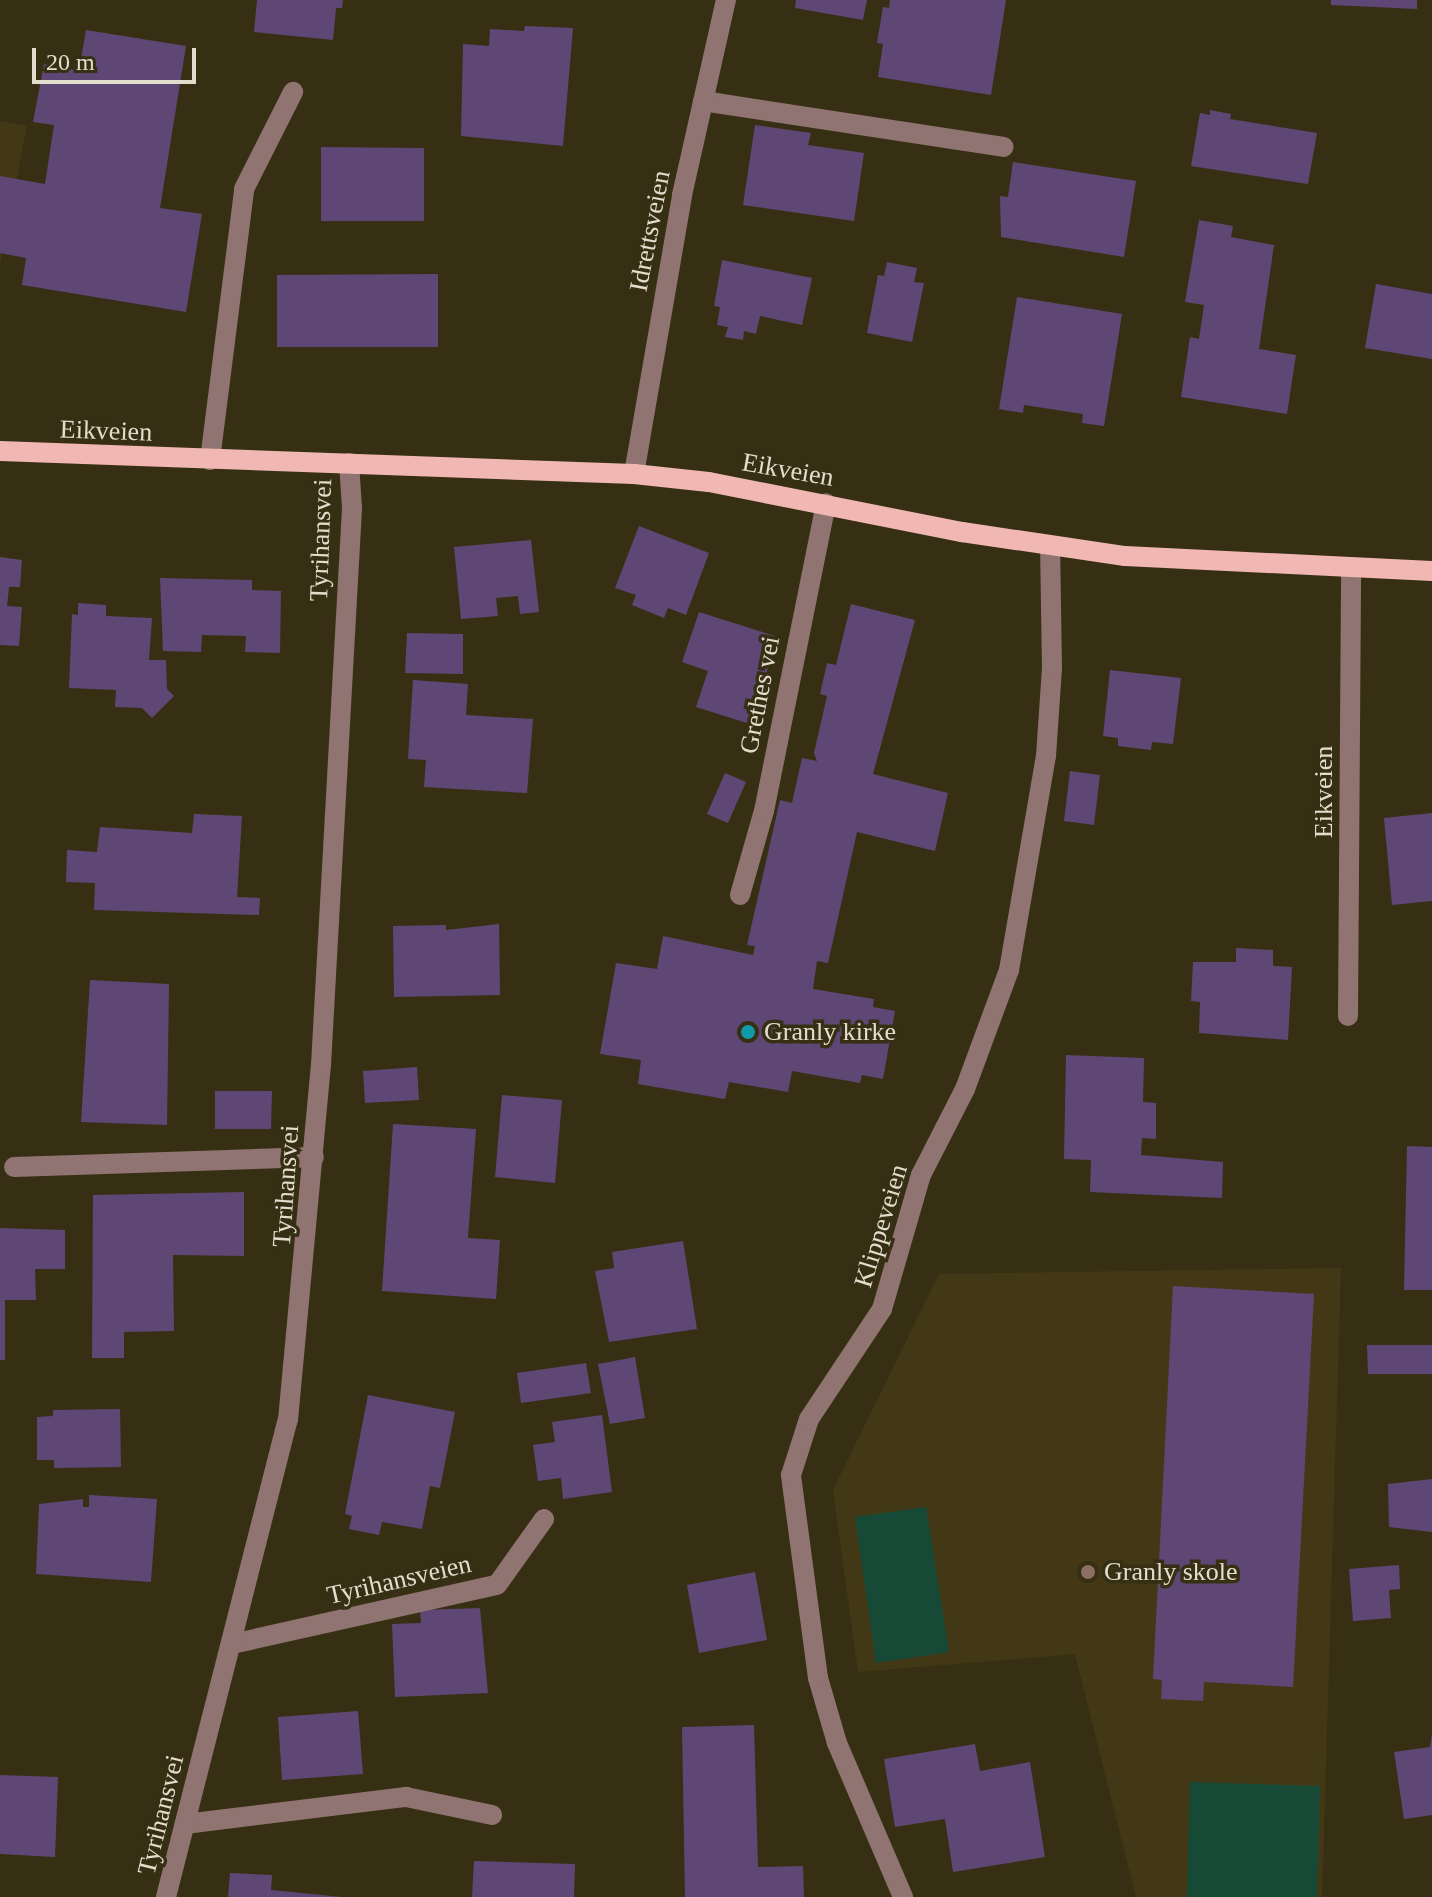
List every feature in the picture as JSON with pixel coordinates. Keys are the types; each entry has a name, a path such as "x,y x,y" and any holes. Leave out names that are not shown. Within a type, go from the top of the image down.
{"main road":[{"name":"Eikveien","path":"0,451 634,474 826,503 1050,546 1125,556 1432,571"}],"street":[{"name":"Idrettsveien","path":"634,474 703,101 726,0"},
{"path":"210,460 244,189 293,92"},
{"path":"703,101 1003,147"},
{"name":"Tyrihansvei","path":"166,1897 288,1420 314,1157 352,508 349,463"},
{"name":"Grethes vei","path":"740,895 764,811 826,503"},
{"name":"Klippeveien","path":"903,1897 837,1743 818,1678 791,1475 809,1419 882,1309 921,1175 965,1089 1009,970 1046,756 1052,669 1050,546"},
{"name":"Eikveien","path":"1348,1016 1351,568"},
{"path":"14,1167 314,1157"},
{"name":"Tyrihansveien","path":"232,1644 497,1585 544,1519"},
{"path":"185,1824 406,1797 492,1815"}],"shaded area":[{"path":"0,121 27,126 0,266"},
{"name":"Granly skole","path":"1341,1268 1322,1897 1136,1897 1075,1654 858,1672 833,1490 939,1274"}],"green space":[{"path":"926,1507 949,1652 876,1663 855,1517"},
{"path":"1190,1782 1320,1786 1317,1897 1187,1897"}],"building":[{"path":"257,0 343,0 342,8 336,8 333,40 254,32"},
{"path":"796,0 867,0 863,20 795,8"},
{"path":"890,0 1006,0 991,95 878,77 883,44 877,43 883,7 889,8"},
{"path":"1331,0 1417,0 1417,9 1331,5"},
{"path":"525,26 573,28 563,146 461,136 463,44 489,46 490,29 524,31"},
{"path":"86,30 186,46 160,208 202,214 186,312 22,285 26,258 0,253 0,176 45,184 54,125 33,122 44,64 79,71"},
{"path":"1210,110 1231,114 1230,119 1317,133 1308,184 1191,166 1200,113 1210,115"},
{"path":"755,125 811,133 808,145 864,153 854,221 743,205"},
{"path":"321,147 424,148 424,221 321,221"},
{"path":"1013,162 1136,181 1124,257 1001,237 1000,196 1008,197"},
{"path":"1199,220 1233,226 1231,237 1274,245 1259,349 1296,355 1287,414 1181,397 1190,337 1199,339 1204,305 1185,302"},
{"path":"722,260 812,278 802,325 760,316 756,334 744,331 743,340 725,337 728,327 717,325 720,307 714,306"},
{"path":"887,262 917,268 914,282 924,283 912,342 867,333 878,275 884,276"},
{"path":"438,274 438,347 277,347 277,275"},
{"path":"1376,284 1432,294 1432,359 1365,348"},
{"path":"1017,297 1122,314 1104,426 1082,423 1083,414 1024,405 1023,413 999,409"},
{"path":"639,526 709,553 686,615 668,608 664,618 632,605 636,595 615,588"},
{"path":"531,540 539,612 520,614 518,596 496,598 498,616 461,619 454,547"},
{"path":"0,557 22,560 20,587 9,587 7,606 22,607 19,646 0,645"},
{"path":"160,578 252,580 252,590 281,591 280,653 245,652 246,636 202,635 201,652 163,651"},
{"path":"78,603 106,605 106,616 152,618 149,660 166,660 167,689 174,696 152,718 142,708 115,707 116,690 69,688 72,614 78,615"},
{"path":"851,604 915,620 873,774 948,793 935,851 857,832 828,963 817,961 813,989 874,999 873,1007 895,1011 883,1079 862,1075 860,1083 792,1071 788,1092 729,1082 725,1099 638,1084 641,1060 600,1054 616,963 657,969 663,936 753,955 755,946 747,945 780,800 792,803 802,758 817,761 814,753 827,696 820,694 827,663 836,665"},
{"path":"699,612 778,637 750,724 696,707 708,671 682,662"},
{"path":"407,633 463,634 463,674 405,673"},
{"path":"1110,670 1181,678 1173,744 1152,742 1151,750 1118,746 1118,738 1103,736"},
{"path":"413,680 468,684 466,715 533,719 527,793 424,787 426,760 408,759"},
{"path":"1070,771 1100,775 1094,825 1064,821"},
{"path":"725,773 746,782 728,823 707,814"},
{"path":"1432,813 1432,901 1392,905 1384,818"},
{"path":"194,814 242,816 237,897 260,898 259,915 94,910 95,883 66,882 67,850 97,852 100,827 192,833"},
{"path":"499,924 500,995 394,997 393,926 446,925 446,930"},
{"path":"1236,948 1273,950 1273,966 1292,967 1288,1040 1199,1033 1200,1002 1191,1001 1193,962 1236,962"},
{"path":"90,980 169,984 167,1125 81,1122"},
{"path":"1066,1055 1144,1058 1143,1102 1156,1103 1156,1139 1142,1138 1141,1155 1223,1162 1222,1198 1090,1192 1091,1160 1064,1159"},
{"path":"417,1067 419,1100 365,1103 363,1071"},
{"path":"215,1091 272,1091 271,1129 215,1129"},
{"path":"502,1095 562,1100 555,1183 495,1177"},
{"path":"393,1124 476,1129 468,1238 500,1240 496,1299 382,1291"},
{"path":"1407,1146 1432,1147 1432,1290 1404,1290"},
{"path":"244,1192 244,1256 173,1255 174,1331 124,1332 124,1358 92,1358 93,1195"},
{"path":"0,1228 65,1230 65,1269 35,1269 36,1300 5,1300 5,1360 0,1360"},
{"path":"683,1241 697,1329 609,1342 595,1271 614,1268 612,1252"},
{"name":"Granly skole","path":"1173,1286 1314,1294 1293,1687 1204,1682 1203,1701 1161,1699 1162,1680 1153,1679"},
{"path":"1367,1345 1432,1345 1432,1374 1368,1374"},
{"path":"635,1357 645,1418 610,1424 598,1364"},
{"path":"586,1363 591,1393 521,1403 517,1373"},
{"path":"368,1395 455,1412 440,1488 430,1486 422,1529 382,1522 379,1535 349,1529 352,1516 345,1514"},
{"path":"120,1409 121,1467 54,1468 54,1460 37,1460 37,1417 53,1416 53,1410"},
{"path":"602,1415 612,1492 563,1499 561,1478 538,1481 533,1445 555,1442 552,1422"},
{"path":"1432,1479 1432,1532 1389,1527 1388,1484"},
{"path":"89,1495 157,1499 151,1582 36,1574 39,1504 83,1499 83,1507 89,1507"},
{"path":"1399,1565 1400,1589 1389,1590 1391,1618 1353,1621 1349,1569"},
{"path":"755,1572 767,1640 699,1653 687,1585"},
{"path":"480,1608 488,1693 395,1697 392,1624 421,1623 420,1610"},
{"path":"358,1711 363,1774 282,1780 278,1717"},
{"path":"754,1725 758,1867 803,1866 804,1897 685,1897 682,1727"},
{"path":"1432,1733 1432,1815 1404,1819 1394,1752 1430,1747"},
{"path":"975,1744 980,1771 1030,1762 1045,1857 953,1872 945,1819 895,1827 884,1759"},
{"path":"0,1775 58,1777 55,1857 0,1854"},
{"path":"474,1861 575,1864 574,1897 472,1897"},
{"path":"230,1873 272,1875 271,1890 342,1897 228,1897"}],"place":[{"name":"Granly kirke","path":"748,1032"},
{"name":"Granly skole","path":"1088,1572"}]}
